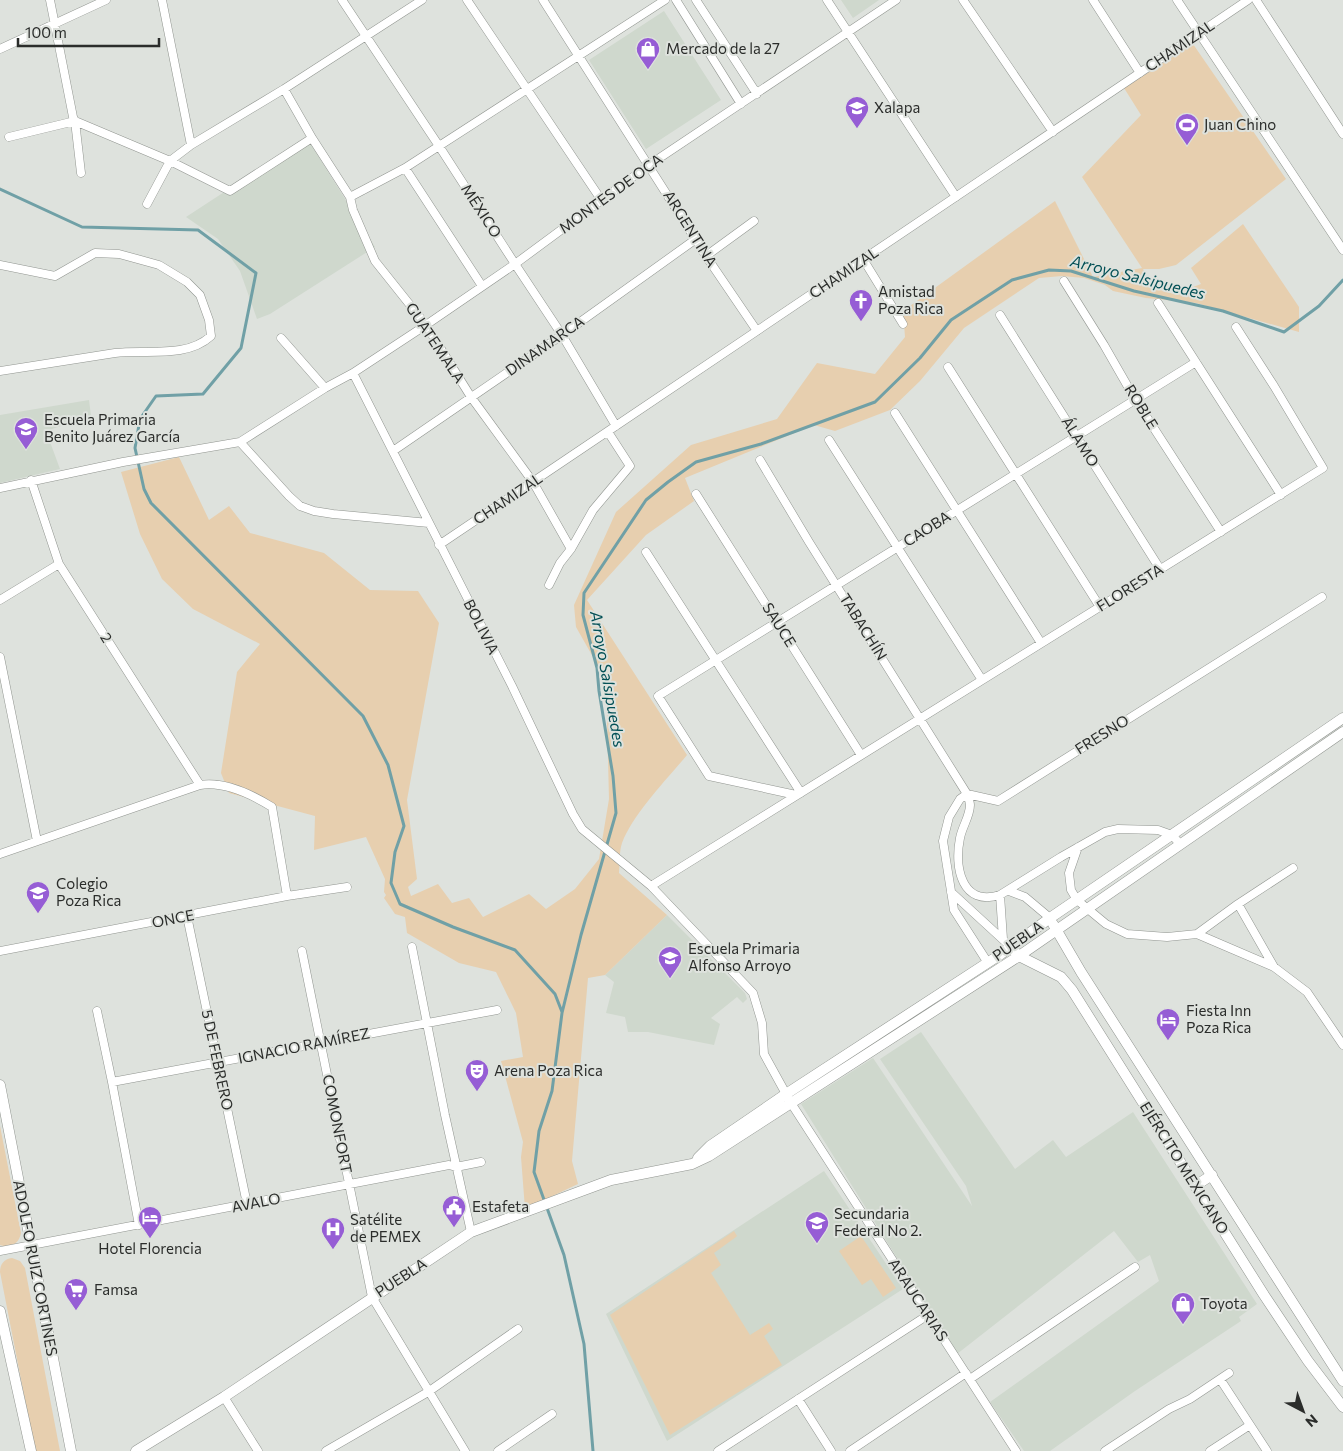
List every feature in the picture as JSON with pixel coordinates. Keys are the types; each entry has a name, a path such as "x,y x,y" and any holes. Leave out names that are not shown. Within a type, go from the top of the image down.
{"main road":[{"name":"PUEBLA","path":"136,1451 224,1397 471,1232 611,1180 692,1164 709,1156 788,1099 1343,718"},
{"name":"PUEBLA","path":"788,1099 1019,956 1343,732"},
{"name":"EJÉRCITO MEXICANO","path":"1050,918 1081,972 1343,1381"},
{"name":"EJÉRCITO MEXICANO","path":"1011,947 1019,956 1061,977 1072,990 1264,1295 1308,1362 1343,1406"},
{"path":"1061,977 1081,972"},
{"name":"ADOLFO RUIZ CORTINES","path":"0,1085 71,1451"},
{"path":"1195,1186 1212,1175"},
{"path":"0,1311 31,1451"},
{"path":"1308,1362 1324,1350"}],"street":[{"path":"50,0 75,121 81,173"},
{"path":"0,50 106,0"},
{"path":"162,0 191,145"},
{"name":"MÉXICO","path":"342,0 562,335 616,426"},
{"path":"147,204 170,161 191,145 284,89 422,0"},
{"path":"467,0 602,201"},
{"name":"ARGENTINA","path":"543,0 706,256 757,331"},
{"path":"350,197 405,168 665,0"},
{"path":"676,0 742,104"},
{"path":"696,0 757,94"},
{"path":"828,0 956,197"},
{"name":"MONTES DE OCA","path":"0,488 123,462 240,442 426,325 515,264 649,166 896,0"},
{"path":"963,0 1053,132"},
{"path":"1093,0 1140,73"},
{"path":"1176,0 1343,250"},
{"name":"CHAMIZAL","path":"439,545 1248,0"},
{"path":"1256,0 1343,134"},
{"name":"GUATEMALA","path":"284,89 312,138 350,197 353,210 375,261 426,325 471,397 533,482 571,549"},
{"path":"9,137 75,121 170,161 230,191 312,138"},
{"path":"405,168 482,286"},
{"path":"706,256 754,221"},
{"name":"DINAMARCA","path":"393,451 562,335 696,239"},
{"path":"0,265 55,276 95,253 119,254 159,264 187,282 200,295 209,320 211,336 203,343 182,349 118,353 0,370"},
{"path":"864,259 903,324"},
{"name":"ROBLE","path":"1064,281 1104,345 1135,400 1221,532"},
{"path":"1158,303 1281,495"},
{"name":"ÁLAMO","path":"1000,315 1160,569"},
{"name":"FLORESTA","path":"651,886 1323,468 1236,327"},
{"path":"281,338 325,388"},
{"name":"CAOBA","path":"798,794 708,776 658,696 1196,362"},
{"path":"948,367 1100,607"},
{"name":"BOLIVIA","path":"352,373 512,686 573,814 582,829 651,886"},
{"path":"895,413 1041,643"},
{"path":"549,585 560,563 571,549 593,510 630,466 608,432"},
{"path":"830,440 982,680"},
{"path":"240,442 300,506 314,511 333,514 429,523"},
{"name":"TABACHÍN","path":"760,460 836,586 968,794"},
{"name":"2","path":"31,480 59,564 200,785"},
{"name":"SAUCE","path":"696,494 861,755"},
{"path":"646,552 716,660 798,794"},
{"path":"0,600 59,564"},
{"name":"FRESNO","path":"968,794 998,801 1322,597"},
{"path":"0,657 37,841"},
{"path":"0,854 200,785 212,783 250,794 272,807 287,896"},
{"path":"988,962 954,910 943,841 949,817 960,799 968,794 970,805 960,837 958,852 964,884 970,892 978,897 990,898 1009,891 1105,832 1118,829 1158,830 1172,835 1180,844"},
{"path":"1078,847 1069,874 1072,890 1077,900 1106,924 1127,934 1168,937 1197,934 1274,966 1307,992 1343,1045"},
{"path":"1197,934 1293,868"},
{"name":"ARAUCARIAS","path":"651,886 753,993 762,1023 764,1054 788,1099 1016,1451"},
{"name":"ONCE","path":"0,951 287,896 347,887"},
{"path":"1009,891 1025,897 1050,918"},
{"path":"951,892 1011,947"},
{"path":"1000,895 1003,939"},
{"path":"1238,904 1274,966"},
{"name":"5 DE FEBRERO","path":"187,916 247,1204"},
{"path":"412,947 426,1023 471,1232"},
{"name":"COMONFORT","path":"302,951 372,1297 465,1451"},
{"name":"IGNACIO RAMÍREZ","path":"112,1082 497,1010"},
{"path":"97,1011 138,1225"},
{"name":"AVALO","path":"0,1251 349,1185 449,1164 456,1167 481,1162"},
{"path":"850,1451 1135,1267"},
{"path":"718,1451 928,1315"},
{"path":"326,1451 428,1392 518,1329"},
{"path":"1105,1451 1229,1373"},
{"path":"1220,1380 1267,1451"},
{"path":"224,1397 258,1451"},
{"path":"798,1399 831,1451"},
{"path":"498,1451 552,1414"},
{"path":"1210,1451 1250,1425"}],"shaded area":[{"path":"841,0 879,0 853,18"},
{"name":"Mercado de la 27","path":"664,11 721,100 646,149 589,60"},
{"path":"1193,44 1286,179 1176,265 1159,269 1143,269 1153,288 1174,294 1201,284 1191,268 1243,224 1299,307 1299,332 1196,303 1146,298 1113,291 1105,285 1084,278 1062,276 1039,278 964,328 920,381 890,410 835,431 814,425 685,478 694,501 646,535 587,600 687,755 634,820 621,846 619,873 667,915 605,975 588,978 572,1161 578,1184 525,1209 521,1157 523,1142 501,1061 523,1057 516,1013 496,972 459,963 407,933 405,917 395,914 384,898 386,895 384,892 385,879 366,837 314,850 315,816 229,793 221,773 237,672 260,644 193,609 162,579 140,534 121,472 179,457 209,520 229,506 250,533 324,553 370,590 418,591 439,623 407,800 417,879 408,887 411,896 438,884 452,903 469,898 483,917 529,894 546,909 575,889 599,859 609,799 606,680 576,627 574,605 616,512 691,445 777,419 817,363 875,374 905,337 903,311 1055,201 1093,277 1142,268 1082,177 1141,115 1124,88"},
{"path":"307,138 375,247 270,314 257,319 240,271 218,239 186,217"},
{"name":"Escuela Primaria Benito Juárez García","path":"89,400 91,416 46,431 60,469 0,483 0,415"},
{"name":"Escuela Primaria Alfonso Arroyo","path":"667,915 745,993 747,999 743,1003 737,997 711,1018 720,1024 714,1045 648,1032 628,1032 625,1017 606,1013 614,982 605,975"},
{"path":"921,1032 1015,1169 1053,1140 1066,1157 1133,1112 1257,1304 1239,1317 1241,1321 1135,1391 1050,1451 1024,1451 990,1402 1159,1281 1150,1255 1138,1262 1114,1231 957,1354 801,1104 873,1058 972,1206 966,1186 880,1059"},
{"path":"0,1126 21,1233 16,1243 11,1246 0,1245"},
{"path":"824,1171 903,1289 667,1441 606,1314"},
{"path":"734,1231 737,1236 714,1253 721,1265 711,1273 750,1335 769,1323 773,1329 764,1336 782,1365 670,1435 610,1315"},
{"path":"861,1236 896,1288 883,1297 871,1279 862,1285 839,1251"},
{"path":"12,1258 20,1261 25,1268 60,1451 35,1451 0,1272 3,1262"}],"waterway":[{"path":"0,189 82,227 198,230 256,273 241,348 203,394 156,396 140,419 135,448 144,489 151,503 363,716 388,765 404,826 395,852 391,883 400,904 453,927 515,950 555,994 562,1012"},
{"name":"Arroyo Salsipuedes","path":"593,1451 584,1344 564,1255 534,1172 539,1131 552,1091 562,1013 581,935 616,813 613,776 597,668 583,615 584,593 646,500 668,482 696,462 761,444 875,402 920,358 951,320 1012,280 1049,270 1071,271 1134,291 1223,311 1284,332 1319,306 1343,280"}],"place":[{"name":"Mercado de la 27","path":"648,70"},
{"name":"Xalapa","path":"857,129"},
{"name":"Juan Chino","path":"1187,146"},
{"name":"Amistad Poza Rica","path":"861,322"},
{"name":"Escuela Primaria Benito Juárez García","path":"26,450"},
{"name":"Colegio Poza Rica","path":"38,914"},
{"name":"Escuela Primaria Alfonso Arroyo","path":"670,979"},
{"name":"Fiesta Inn Poza Rica","path":"1168,1041"},
{"name":"Arena Poza Rica","path":"477,1092"},
{"name":"Estafeta","path":"454,1228"},
{"name":"Hotel Florencia","path":"150,1239"},
{"name":"Secundaria Federal No 2.","path":"817,1244"},
{"name":"Satélite de PEMEX","path":"333,1250"},
{"name":"Famsa","path":"76,1311"},
{"name":"Toyota","path":"1183,1325"}]}
